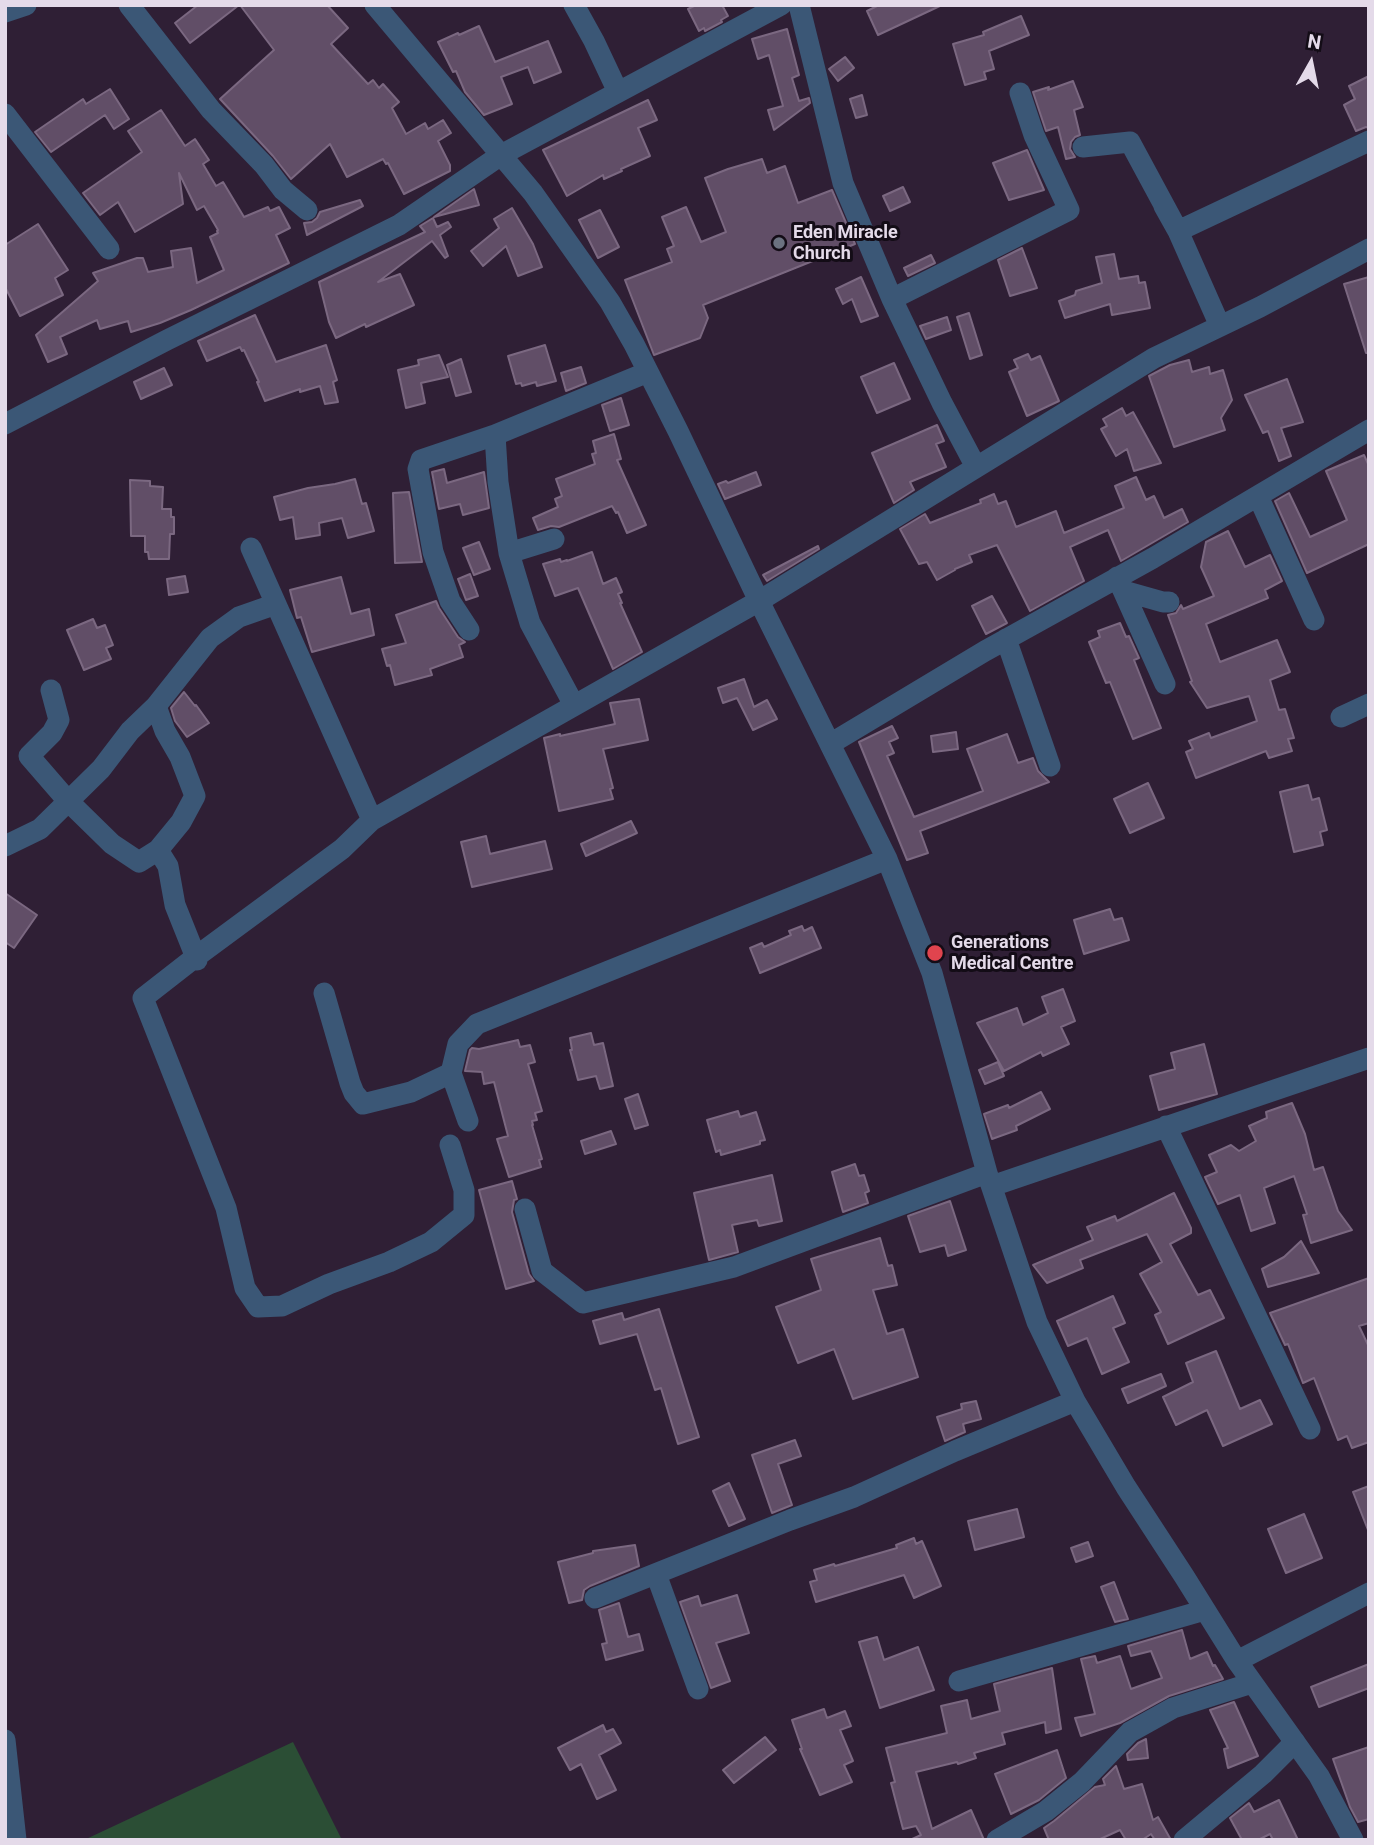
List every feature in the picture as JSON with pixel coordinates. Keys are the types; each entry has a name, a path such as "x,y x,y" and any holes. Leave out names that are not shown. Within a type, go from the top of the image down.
{"street":[{"path":"5,12 26,5"},
{"path":"129,5 211,110 264,165 283,190 307,210"},
{"path":"375,5 533,193 610,302 648,372 887,859 932,974 989,1179 1037,1322 1075,1401 1139,1507 1237,1661 1319,1776 1353,1840"},
{"path":"574,5 618,92"},
{"path":"5,424 399,225 501,155 784,6 843,183 892,299 976,467"},
{"path":"892,299 1069,210 1034,135 1020,93"},
{"path":"5,114 109,249"},
{"path":"1178,231 1369,141"},
{"path":"1083,147 1130,142 1178,231 1220,326"},
{"path":"1164,206 1178,231"},
{"path":"450,1145 464,1190 464,1215 431,1242 389,1262 329,1284 282,1306 258,1307 245,1288 226,1208 143,998 342,849 372,820 759,601 1154,358 1260,307 1369,249"},
{"path":"469,630 450,601 433,552 418,469 421,460 495,435 648,372"},
{"path":"831,744 1006,639 1121,584 1258,496 1369,430"},
{"path":"495,435 498,482 509,552 530,623 574,705"},
{"path":"1258,496 1314,621"},
{"path":"509,552 554,539"},
{"path":"251,548 372,820"},
{"path":"1121,584 1163,602 1170,602"},
{"path":"1121,584 1165,684"},
{"path":"5,846 40,829 101,769 130,731 156,706 211,638 239,617 276,604"},
{"path":"1006,639 1050,766"},
{"path":"51,690 59,720 52,733 29,755 68,801 112,844 139,862 158,849 181,822 195,796 156,706"},
{"path":"1341,717 1369,704"},
{"path":"158,849 168,866 175,905 197,959"},
{"path":"468,1121 451,1073 458,1044 477,1024 887,859"},
{"path":"324,993 354,1093 363,1104 411,1092 451,1073"},
{"path":"526,1209 542,1271 583,1303 734,1267 989,1179 1166,1126 1369,1058"},
{"path":"1166,1126 1310,1429"},
{"path":"595,1598 854,1497 1075,1401"},
{"path":"656,1574 698,1689"},
{"path":"1237,1661 1369,1593"},
{"path":"958,1681 1205,1609"},
{"path":"997,1840 1045,1811 1082,1782 1130,1731 1173,1708 1252,1683"},
{"path":"5,1740 12,1829"},
{"path":"1184,1840 1263,1774 1295,1742"}],"green space":[{"path":"293,1742 342,1840 84,1840"}],"building":[{"path":"198,5 239,5 190,43 175,23"},
{"path":"240,5 327,5 348,28 331,44 368,84 373,80 379,88 383,84 399,102 392,108 406,134 425,123 428,129 443,120 451,133 438,141 450,165 450,171 404,194 388,163 383,159 347,177 330,144 291,179 220,99 274,50"},
{"path":"696,5 722,5 728,16 705,31 704,28 699,31 688,9"},
{"path":"879,5 942,5 878,35 867,11"},
{"path":"1021,16 1029,35 989,51 994,69 984,72 986,79 965,85 953,44 984,35 983,32"},
{"path":"479,26 495,62 548,41 561,72 534,83 528,67 501,77 512,104 484,115 465,92 438,42"},
{"path":"787,29 799,75 792,78 799,101 809,98 810,103 774,130 768,110 783,106 769,55 758,59 752,39"},
{"path":"845,57 854,68 838,81 829,69"},
{"path":"1369,76 1369,128 1356,131 1344,105 1355,99 1349,86"},
{"path":"1073,81 1083,107 1074,110 1080,135 1071,142 1070,149 1075,157 1066,159 1058,127 1046,131 1033,92"},
{"path":"110,89 129,119 114,129 105,115 51,152 35,132 83,99 86,104"},
{"path":"862,95 867,115 856,118 850,99"},
{"path":"648,100 657,120 638,128 650,156 604,179 603,175 567,196 543,150"},
{"path":"161,110 185,146 195,139 209,160 203,164 216,186 223,182 244,217 268,207 270,211 279,207 290,228 276,235 289,263 191,310 131,332 128,321 100,329 97,320 60,337 67,354 48,362 36,335 98,281 93,273 137,258 143,258 148,272 173,267 171,251 191,248 197,283 224,270 210,237 218,233 218,230 204,206 197,210 179,173 183,204 135,232 118,202 100,215 83,193 142,152 128,131"},
{"path":"1027,150 1044,190 1009,200 993,163"},
{"path":"762,159 767,173 785,166 798,203 832,190 855,244 703,305 708,318 700,338 654,355 625,280 672,262 667,249 674,246 662,217 686,207 701,242 726,232 705,178"},
{"path":"903,187 910,202 890,211 883,196"},
{"path":"474,189 479,205 434,217"},
{"path":"360,200 363,206 307,235 304,223 312,222 320,212"},
{"path":"512,208 533,244 542,267 518,276 506,246 483,266 471,251 499,228 494,219"},
{"path":"600,210 619,247 598,258 579,220"},
{"path":"433,218 437,227 448,222 451,227 440,235 448,256 445,258 432,241 378,282 400,274 414,305 336,338 319,282 425,232 420,226"},
{"path":"38,224 68,270 55,278 63,295 20,316 5,287 5,245"},
{"path":"1022,248 1037,288 1010,296 998,260"},
{"path":"1114,254 1119,279 1138,276 1139,283 1145,282 1150,308 1112,315 1110,304 1065,318 1059,301 1075,295 1076,291 1102,283 1096,257"},
{"path":"931,255 935,263 908,276 904,268"},
{"path":"861,277 878,316 861,322 852,299 843,304 836,289"},
{"path":"1369,277 1369,353 1366,353 1344,284"},
{"path":"969,313 982,355 970,359 957,317"},
{"path":"255,315 276,362 326,345 337,380 333,382 338,402 325,404 320,386 300,392 300,389 265,401 259,382 240,347 207,361 198,341"},
{"path":"947,317 951,330 926,339 920,326"},
{"path":"545,345 556,381 537,386 536,382 522,386 521,383 516,384 508,356"},
{"path":"1028,354 1031,360 1040,356 1059,401 1027,416 1009,372 1018,368 1014,360"},
{"path":"439,355 448,377 421,383 425,403 406,408 398,370 419,365 418,360"},
{"path":"461,359 471,392 456,396 447,365"},
{"path":"1189,360 1192,372 1209,367 1210,374 1223,370 1232,400 1221,418 1225,430 1174,447 1149,376 1170,365"},
{"path":"894,363 910,399 877,413 861,377"},
{"path":"581,367 586,383 566,391 561,373"},
{"path":"164,368 172,385 141,399 134,382"},
{"path":"1287,379 1303,422 1281,428 1291,456 1279,461 1268,431 1263,433 1245,395"},
{"path":"621,398 629,425 610,431 602,405"},
{"path":"1122,408 1126,416 1133,412 1161,463 1134,471 1127,449 1116,456 1101,429 1107,426 1103,419"},
{"path":"937,425 944,441 936,444 946,467 910,482 914,490 894,503 872,453"},
{"path":"614,434 621,459 617,460 646,525 627,533 618,512 616,513 612,506 559,527 551,526 538,530 533,518 558,507 555,499 562,496 556,479 595,464 592,454 596,453 593,441"},
{"path":"1364,455 1369,466 1369,544 1307,573 1275,501 1289,493 1310,537 1347,520 1326,471"},
{"path":"444,469 447,483 484,472 489,508 463,515 460,504 439,509 432,472"},
{"path":"756,472 761,485 725,499 718,484"},
{"path":"1136,477 1146,500 1154,496 1164,518 1182,509 1188,522 1121,561 1108,530 1070,547 1084,581 1030,611 997,545 969,555 972,562 937,580 927,562 919,564 900,529 925,514 930,523 981,503 980,500 994,494 998,504 1006,501 1016,527 1056,511 1064,533 1124,508 1115,486"},
{"path":"355,479 374,531 348,538 342,518 319,523 320,535 296,539 293,517 280,520 274,497"},
{"path":"130,480 150,481 150,486 163,487 162,509 171,509 171,517 174,517 169,559 149,559 148,552 145,552 145,536 131,536"},
{"path":"409,492 422,562 395,563 393,493"},
{"path":"1228,531 1245,567 1270,555 1282,581 1265,590 1268,598 1206,624 1220,662 1277,640 1290,672 1270,680 1279,710 1285,709 1294,738 1288,739 1292,751 1269,758 1266,751 1196,778 1186,752 1193,749 1189,741 1209,733 1211,738 1257,721 1249,696 1207,708 1190,682 1192,681 1168,615 1176,613 1181,605 1183,609 1214,596 1201,567 1206,542"},
{"path":"479,542 490,569 474,575 463,548"},
{"path":"818,546 819,549 767,581 763,575"},
{"path":"592,552 603,584 616,578 622,592 618,594 620,603 642,652 613,669 578,588 555,596 543,564 560,559 561,562 567,561"},
{"path":"470,574 478,596 466,600 458,579"},
{"path":"185,576 188,592 169,595 167,579"},
{"path":"341,577 351,614 369,609 374,635 312,652 301,617 297,618 290,590"},
{"path":"992,596 1007,623 986,634 972,606"},
{"path":"436,601 458,637 465,642 459,645 463,657 430,669 432,675 395,685 382,649 406,643 396,615"},
{"path":"93,619 97,628 105,625 113,645 106,648 111,659 84,670 67,630"},
{"path":"1120,623 1139,658 1134,660 1161,728 1133,739 1110,682 1106,683 1089,642 1100,637 1098,631"},
{"path":"744,679 754,707 767,700 777,719 753,730 737,698 723,703 718,688"},
{"path":"184,692 209,723 187,737 175,721 171,708"},
{"path":"639,699 648,740 603,749 613,788 610,789 613,799 559,811 544,738 615,724 610,703"},
{"path":"892,726 898,738 889,742 894,753 887,756 914,817 983,791 967,749 1007,734 1018,763 1033,758 1038,771 1049,782 920,831 928,853 907,860 859,742"},
{"path":"956,732 958,749 933,752 931,736"},
{"path":"1148,783 1164,818 1130,833 1114,799"},
{"path":"1308,785 1312,800 1319,798 1327,830 1320,832 1323,845 1294,852 1280,792"},
{"path":"631,821 637,833 586,856 581,844"},
{"path":"486,836 490,854 545,841 552,869 472,887 461,842"},
{"path":"5,893 37,915 14,948 5,942"},
{"path":"1110,909 1114,920 1122,918 1129,940 1084,954 1074,920"},
{"path":"802,926 804,931 812,927 821,948 760,973 750,948 762,943 764,947 791,935 789,931"},
{"path":"1063,989 1075,1021 1061,1027 1069,1044 1043,1056 1041,1052 1004,1071 977,1023 1017,1008 1023,1025 1048,1013 1042,997"},
{"path":"591,1033 594,1045 603,1043 613,1086 600,1089 596,1076 578,1080 570,1050 570,1038"},
{"path":"518,1040 520,1047 530,1045 535,1062 528,1064 542,1111 535,1113 537,1120 532,1121 532,1125 542,1159 539,1160 541,1167 509,1177 497,1139 508,1136 494,1082 484,1084 482,1072 465,1071 472,1048 479,1049"},
{"path":"1204,1044 1217,1094 1159,1110 1150,1076 1175,1069 1171,1053"},
{"path":"998,1062 1004,1076 985,1084 979,1070"},
{"path":"1041,1092 1050,1109 1016,1126 1017,1130 992,1139 984,1114 1008,1105 1009,1108"},
{"path":"638,1094 648,1125 635,1129 625,1099"},
{"path":"1292,1103 1305,1134 1314,1170 1323,1167 1338,1211 1352,1230 1311,1243 1303,1215 1307,1214 1294,1176 1264,1188 1275,1223 1251,1231 1240,1195 1218,1204 1205,1177 1217,1172 1209,1155 1231,1145 1239,1151 1256,1141 1249,1126 1267,1118 1266,1112"},
{"path":"738,1111 740,1117 756,1112 765,1140 760,1141 760,1144 721,1155 720,1150 716,1152 707,1120"},
{"path":"611,1131 616,1144 585,1154 581,1141"},
{"path":"855,1164 859,1176 864,1175 869,1191 865,1193 868,1203 843,1212 832,1172"},
{"path":"772,1175 782,1221 759,1226 757,1220 732,1225 738,1252 709,1260 694,1193"},
{"path":"512,1181 517,1199 514,1200 512,1212 529,1274 534,1281 506,1289 479,1190"},
{"path":"1174,1193 1191,1233 1170,1244 1198,1295 1210,1290 1224,1318 1168,1344 1155,1315 1161,1312 1140,1274 1162,1262 1147,1234 1080,1260 1083,1268 1047,1283 1033,1265 1093,1240 1087,1227 1115,1216 1117,1221"},
{"path":"950,1201 966,1250 948,1256 945,1245 920,1252 908,1216"},
{"path":"880,1238 888,1266 892,1265 897,1285 873,1290 887,1334 903,1329 918,1377 853,1399 834,1349 798,1363 776,1307 821,1290 811,1259"},
{"path":"1301,1241 1319,1273 1268,1287 1262,1269 1284,1257"},
{"path":"1369,1278 1369,1323 1359,1326 1369,1347 1369,1442 1352,1448 1347,1436 1338,1440 1314,1378 1303,1383 1288,1344 1285,1345 1270,1313"},
{"path":"1113,1296 1125,1323 1113,1328 1129,1362 1102,1374 1087,1338 1068,1346 1057,1321"},
{"path":"659,1309 699,1437 678,1444 661,1388 655,1390 637,1334 600,1344 593,1321 622,1313 624,1320"},
{"path":"1216,1351 1240,1409 1260,1400 1272,1424 1223,1446 1207,1410 1176,1425 1163,1397 1193,1382 1186,1363"},
{"path":"1161,1374 1166,1386 1128,1403 1122,1389"},
{"path":"976,1401 981,1419 963,1424 965,1432 945,1441 937,1417 962,1409 961,1404"},
{"path":"795,1440 801,1456 778,1464 792,1505 772,1513 752,1455"},
{"path":"729,1483 745,1519 729,1526 713,1491"},
{"path":"1369,1486 1369,1529 1368,1530 1353,1492"},
{"path":"1017,1509 1024,1537 975,1550 968,1521"},
{"path":"1304,1514 1322,1558 1286,1573 1268,1529"},
{"path":"914,1538 916,1544 922,1541 941,1586 914,1598 904,1575 816,1602 810,1582 817,1580 814,1570 897,1548 896,1545"},
{"path":"1088,1542 1093,1556 1076,1562 1071,1548"},
{"path":"635,1545 639,1566 590,1586 584,1590 582,1600 569,1603 558,1562 593,1551"},
{"path":"1114,1582 1128,1619 1115,1622 1101,1587"},
{"path":"737,1595 749,1633 716,1643 730,1681 711,1688 680,1602 698,1596 701,1606"},
{"path":"619,1603 628,1637 639,1634 643,1650 606,1660 602,1644 607,1643 599,1610"},
{"path":"1182,1630 1190,1659 1207,1652 1223,1679 1169,1696 1120,1723 1081,1736 1075,1718 1095,1714 1081,1659 1095,1656 1097,1663 1120,1656 1131,1689 1162,1678 1151,1651 1131,1656 1128,1646"},
{"path":"877,1637 884,1660 918,1647 934,1690 880,1708 859,1642"},
{"path":"1369,1664 1369,1688 1319,1707 1311,1687"},
{"path":"1052,1668 1061,1729 1046,1733 1045,1722 1002,1733 1005,1744 974,1753 976,1758 916,1772 932,1829 971,1810 984,1840 910,1840 921,1835 916,1826 903,1829 891,1783 895,1782 886,1748 947,1733 941,1706 967,1700 971,1719 1000,1711 994,1684"},
{"path":"1234,1702 1258,1756 1228,1768 1224,1749 1228,1748 1210,1710"},
{"path":"824,1709 827,1718 845,1711 851,1726 840,1730 853,1761 844,1765 852,1782 820,1795 800,1749 792,1720"},
{"path":"603,1725 606,1732 613,1729 621,1743 599,1755 616,1790 597,1799 581,1764 570,1770 558,1748"},
{"path":"765,1737 776,1750 734,1783 723,1770"},
{"path":"1146,1739 1148,1758 1128,1760 1127,1754"},
{"path":"1369,1747 1369,1819 1358,1822 1333,1759"},
{"path":"1057,1750 1066,1778 1039,1800 1011,1814 995,1774"},
{"path":"1116,1766 1124,1789 1142,1784 1153,1820 1158,1817 1171,1840 1155,1840 1151,1834 1142,1840 1126,1840 1120,1830 1098,1840 1049,1840 1044,1828 1095,1787 1105,1785 1103,1779"},
{"path":"1279,1800 1298,1840 1273,1840 1270,1834 1258,1840 1242,1840 1230,1818 1249,1803 1254,1812"}],"place":[{"name":"Eden Miracle Church","path":"779,243"},
{"name":"Generations Medical Centre","path":"935,953"}]}
